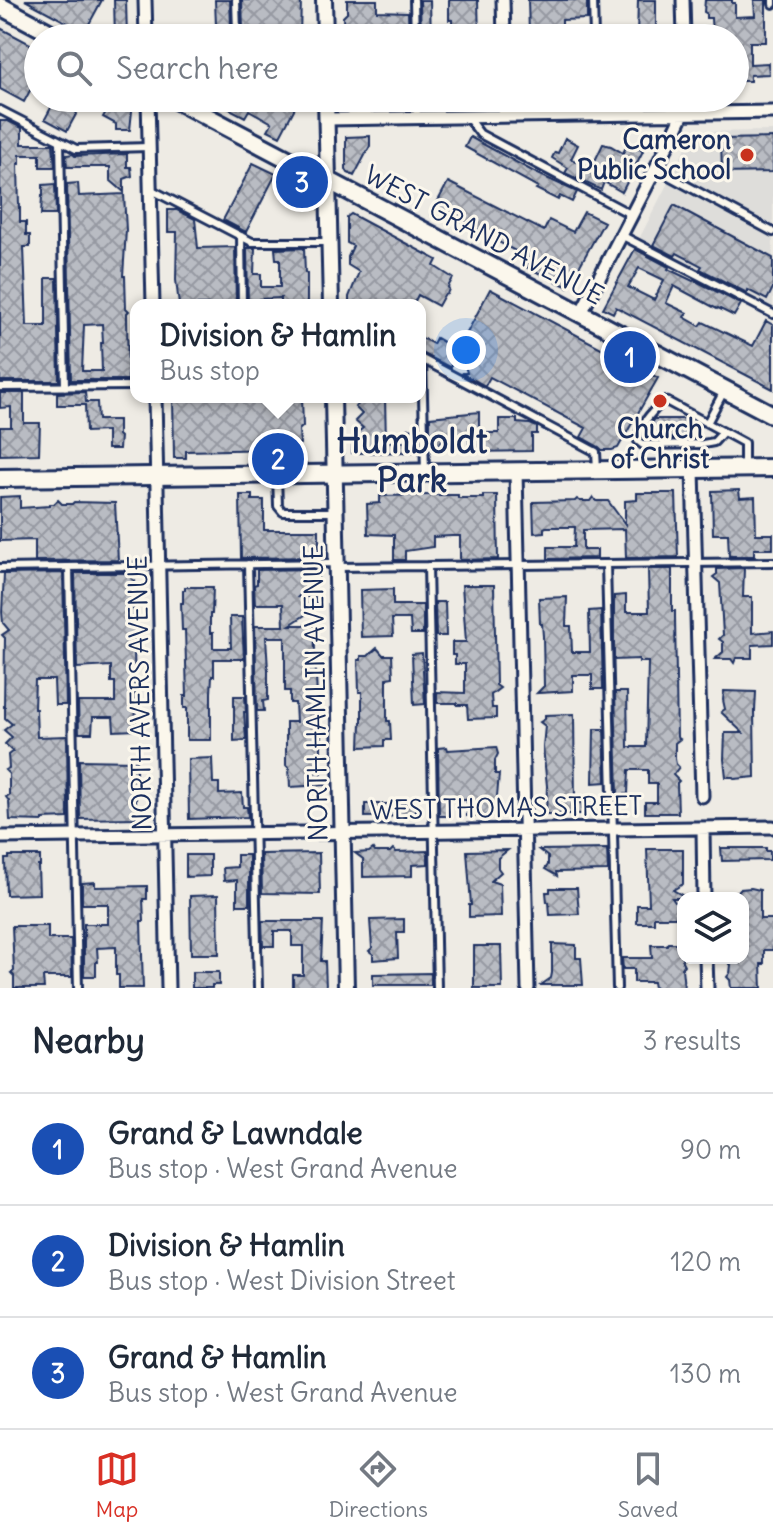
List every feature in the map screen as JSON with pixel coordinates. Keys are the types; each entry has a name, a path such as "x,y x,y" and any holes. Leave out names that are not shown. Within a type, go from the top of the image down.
{"main road":[{"path":"0,6 34,24"},
{"name":"WEST GRAND AVENUE","path":"199,112 773,415"},
{"path":"0,478 773,468"}],"street":[{"path":"145,0 146,24"},
{"path":"324,0 325,24"},
{"path":"503,0 504,24"},
{"path":"683,0 684,24"},
{"path":"148,112 153,299"},
{"path":"327,112 331,299"},
{"path":"327,119 773,112"},
{"path":"581,313 683,114"},
{"name":"NORTH AVERS AVENUE","path":"155,403 168,988"},
{"name":"NORTH HAMLIN AVENUE","path":"333,403 346,988"},
{"path":"693,470 702,796"},
{"path":"516,472 528,988"},
{"name":"WEST THOMAS STREET","path":"0,837 773,827"},
{"path":"703,828 704,892"},
{"path":"706,964 707,988"}],"lane":[{"path":"236,0 237,24"},
{"path":"414,0 415,24"},
{"path":"593,0 594,24"},
{"path":"0,110 76,149 149,147"},
{"path":"417,112 417,118"},
{"path":"467,117 480,134 632,215"},
{"path":"60,141 65,387"},
{"path":"656,169 773,232"},
{"path":"150,189 252,242 330,242"},
{"path":"621,235 773,314"},
{"path":"241,236 242,299"},
{"path":"426,362 596,452 597,471"},
{"path":"0,387 130,386"},
{"path":"707,423 725,390"},
{"path":"723,432 714,442 703,444 643,445 638,441 646,420 663,401 668,402 744,443 744,469"},
{"path":"423,403 425,474"},
{"path":"277,475 278,506 283,512 335,512"},
{"path":"0,568 773,562"},
{"path":"248,564 258,988"},
{"path":"606,564 617,988"},
{"path":"428,566 437,988"},
{"path":"69,567 78,988"}],"shaded area":[{"path":"773,131 773,311 639,239 694,132"}],"building":[{"path":"25,0 102,0 89,24 69,24"},
{"path":"114,0 126,0 127,24 115,24"},
{"path":"215,0 230,0 231,24 216,24"},
{"path":"242,0 301,0 300,24 243,24"},
{"path":"347,0 377,0 377,11 408,12 408,24 343,24 343,17 347,13"},
{"path":"420,0 430,0 431,24 421,24"},
{"path":"449,0 478,0 479,24 452,24 449,20"},
{"path":"528,0 587,0 587,19 562,20 562,24 529,24"},
{"path":"638,0 656,0 656,24 637,24"},
{"path":"705,0 732,0 735,3 735,17 755,16 754,0 766,0 766,42 750,42 750,64 768,63 769,74 750,75 749,81 749,24 711,24 711,18 706,18"},
{"path":"0,28 24,41 24,102 0,89"},
{"path":"49,112 77,112 67,131 45,119"},
{"path":"106,112 132,112 130,130 116,130 116,124 103,117"},
{"path":"253,112 293,112 280,136 268,130 272,123"},
{"path":"0,121 8,121 22,128 22,144 53,144 55,167 40,167 40,155 20,155 19,208 20,222 26,222 26,235 30,235 30,247 24,247 27,326 46,326 46,278 57,278 59,381 0,381"},
{"path":"370,136 370,146 354,176 346,169 346,137"},
{"path":"470,137 577,192 572,202 560,196 558,200 536,189 538,187 465,147"},
{"path":"565,138 578,145 571,159 591,169 603,144 623,153 626,147 632,150 634,146 643,151 622,192 604,182 601,190 565,173 568,168 552,158"},
{"name":"Cameron Public School","path":"773,138 773,172 722,173 721,139"},
{"path":"127,154 127,167 131,167 132,176 124,179 124,192 110,180 110,167 67,167 66,155"},
{"path":"253,163 276,174 246,232 223,220"},
{"path":"448,182 544,231 549,220 573,232 584,212 604,222 568,287 526,267 530,259 493,237 484,233 479,235 478,230 456,218 451,220 450,214 441,210 431,214"},
{"path":"78,183 79,196 124,194 126,230 123,276 126,308 129,311 128,380 71,380 67,184","holes":["102,324 102,371 82,371 84,325"]},
{"path":"55,184 56,215 41,215 43,185"},
{"path":"674,205 773,258 773,288 767,300 700,269 702,266 677,253 675,256 653,245"},
{"path":"168,210 177,210 195,219 198,248 235,247 236,299 178,299 177,232 168,232"},
{"path":"351,214 437,260 434,266 453,278 438,306 418,295 416,299 349,299 359,272 348,265 353,246 347,243 347,217"},
{"path":"247,248 255,248 254,274 261,274 261,287 280,287 280,259 276,259 275,249 304,248 307,299 248,299"},
{"path":"635,249 668,269 741,304 734,316 674,286 666,303 687,313 684,317 700,326 703,322 753,346 766,321 773,325 773,389 616,307 613,313 603,308","holes":["639,268 664,280 654,300 628,287"]},
{"path":"490,289 658,378 618,448 602,450 581,437 586,428 490,377 485,386 461,373 467,373 460,346"},
{"path":"436,338 450,346 451,368 426,355 426,340 433,344"},
{"path":"85,392 86,402 97,402 98,420 118,420 119,449 107,449 107,431 86,432 85,405 57,405 57,393"},
{"path":"0,393 24,393 24,423 40,423 39,454 0,455 0,427 11,427 11,407 0,408"},
{"path":"173,403 302,403 300,444 290,444 290,451 186,451 186,458 174,458"},
{"path":"359,403 385,403 386,442 407,442 407,429 418,428 418,452 352,453 353,440 358,440 357,433 363,428 355,421 362,414 355,407"},
{"path":"479,412 479,433 499,433 499,419 517,419 517,423 537,427 537,434 532,434 532,451 469,452 469,434 452,445 443,439 437,447 430,443 430,417"},
{"path":"655,419 685,419 685,438 645,439"},
{"path":"739,490 740,498 755,497 756,534 773,534 773,549 754,549 754,556 729,556 728,534 713,534 712,491"},
{"path":"637,493 676,493 678,557 626,558 625,529 583,530 583,550 597,550 597,558 548,559 548,547 574,547 575,527 546,527 544,532 534,533 533,502 590,501 593,497 596,501 608,501 625,524 625,501 637,500"},
{"path":"240,495 252,495 252,500 264,500 264,530 319,530 319,557 241,558"},
{"path":"458,495 458,498 483,498 483,495 497,495 498,559 460,560 460,536 452,536 433,537 433,547 405,551 405,560 394,560 394,535 368,534 367,504 380,503 380,496"},
{"path":"20,496 20,508 49,506 58,500 62,504 115,503 118,560 35,561 35,540 0,541 0,497"},
{"path":"744,568 743,597 752,597 752,633 773,631 773,644 752,645 752,658 736,658 734,663 731,659 715,659 723,652 723,642 719,639 723,635 720,583 713,577 717,569"},
{"path":"314,569 318,578 298,597 315,597 315,602 320,605 290,625 314,625 317,699 314,699 314,718 316,734 321,734 321,779 326,785 290,787 289,768 286,765 286,722 296,722 295,703 290,703 290,691 285,691 285,637 266,637 268,700 263,701 264,711 257,711 255,626 284,626 283,604 255,604 254,585 257,584 257,570"},
{"path":"648,569 672,569 677,737 680,739 675,743 675,759 679,767 673,775 679,781 678,813 645,813 645,802 657,802 657,784 648,784 648,770 629,770 628,794 618,794 615,692 627,692 628,747 646,747 648,662 639,662 639,659 614,660 614,596 626,595 626,612 649,612"},
{"path":"63,573 66,705 55,705 54,680 35,680 34,709 37,737 67,736 68,818 10,820 6,797 9,795 9,774 5,770 9,768 8,755 13,751 5,744 12,737 4,730 12,724 5,718 4,707 5,638 2,635 9,630 3,623 2,612 4,574"},
{"path":"75,573 131,573 135,581 132,584 136,621 136,730 114,731 113,717 93,717 92,733 79,733 78,702 115,702 115,682 111,682 111,666 77,668"},
{"path":"462,585 494,585 496,685 500,688 491,695 496,718 468,719 467,705 437,703 437,692 465,693 465,664 455,664 455,655 452,655 452,642 466,642"},
{"path":"185,587 213,587 210,633 213,633 213,648 231,648 230,617 242,617 244,659 214,659 211,740 187,740 187,708 184,708 184,696 187,696 185,630 182,630 181,603"},
{"path":"393,589 393,605 423,605 423,634 411,634 410,619 392,619 393,636 361,637 360,590"},
{"path":"567,597 566,626 571,626 572,652 590,652 589,611 601,610 603,689 592,689 592,675 573,675 573,691 537,693 544,686 539,598"},
{"path":"435,602 445,602 446,636 436,636"},
{"path":"377,648 383,655 392,655 393,677 387,678 387,721 390,721 391,740 384,740 384,746 360,747 362,692 359,692 358,660"},
{"path":"422,653 425,704 414,705 412,654"},
{"path":"724,691 756,692 755,777 726,777 725,733 743,733 721,712 725,709"},
{"path":"234,696 245,696 246,740 234,741"},
{"path":"574,714 575,801 582,803 582,814 546,814 545,726 540,722 545,715"},
{"path":"594,729 604,729 606,782 593,783"},
{"path":"447,747 448,750 496,747 495,774 499,774 496,808 504,815 467,816 467,800 448,800 448,816 439,816 438,748"},
{"path":"212,758 213,783 219,783 219,794 242,793 243,807 247,807 248,817 189,819 188,759"},
{"path":"79,760 136,761 136,818 80,819"},
{"path":"365,804 416,804 416,816 365,817"},
{"path":"721,848 766,848 770,851 770,860 722,861"},
{"path":"373,849 375,852 390,852 393,849 396,852 428,851 428,864 412,865 412,876 363,877 363,859 355,853"},
{"path":"607,849 608,871 556,872 557,876 545,869 548,857 539,850"},
{"path":"647,849 683,849 683,884 673,890 677,892 677,898 672,898 677,905 677,917 654,917 654,923 637,923 637,905 649,905"},
{"path":"508,850 498,858 501,872 491,881 500,884 501,916 469,917 467,851"},
{"path":"319,853 320,894 262,893 261,854"},
{"path":"186,855 210,855 210,876 186,877"},
{"path":"237,855 249,855 249,905 237,905 237,880 224,881 223,868 237,867"},
{"path":"9,856 40,856 39,894 6,895 5,859"},
{"path":"95,882 95,887 147,886 147,899 143,899 144,921 141,921 143,988 119,988 116,947 97,948 96,976 84,976 84,924 108,924 108,904 82,904 82,883"},
{"path":"550,888 577,888 579,914 550,915 546,892 550,892"},
{"path":"740,889 760,890 760,919 773,919 773,950 764,950 762,988 731,988 727,977 730,964 749,964 749,892 737,892"},
{"path":"218,895 219,954 191,954 190,896"},
{"path":"404,919 404,932 397,932 398,958 373,960 373,954 369,951 372,948 370,920"},
{"path":"262,921 323,921 321,961 325,961 326,988 293,988 293,975 303,975 303,946 292,946 292,931 274,931 274,946 263,946"},
{"path":"12,926 48,926 48,939 71,939 72,977 43,977 44,988 14,988 11,973 14,971"},
{"path":"677,943 677,964 684,965 684,988 654,988 653,982 634,982 634,969 623,969 622,958 652,958 651,945"},
{"path":"552,944 576,945 576,958 581,958 583,985 541,985 551,978"},
{"path":"474,946 501,946 502,988 474,988"},
{"path":"192,972 219,972 219,985 192,988"},
{"path":"431,973 431,985 373,985 373,974"}],"place":[{"name":"Cameron Public School","path":"747,155"},
{"name":"Grand & Hamlin","path":"302,182"},
{"name":"Grand & Lawndale","path":"630,357"},
{"name":"Church of Christ","path":"660,401"},
{"name":"Division & Hamlin","path":"278,459"}],"district":[{"name":"Humboldt Park","path":"412,460"}]}
